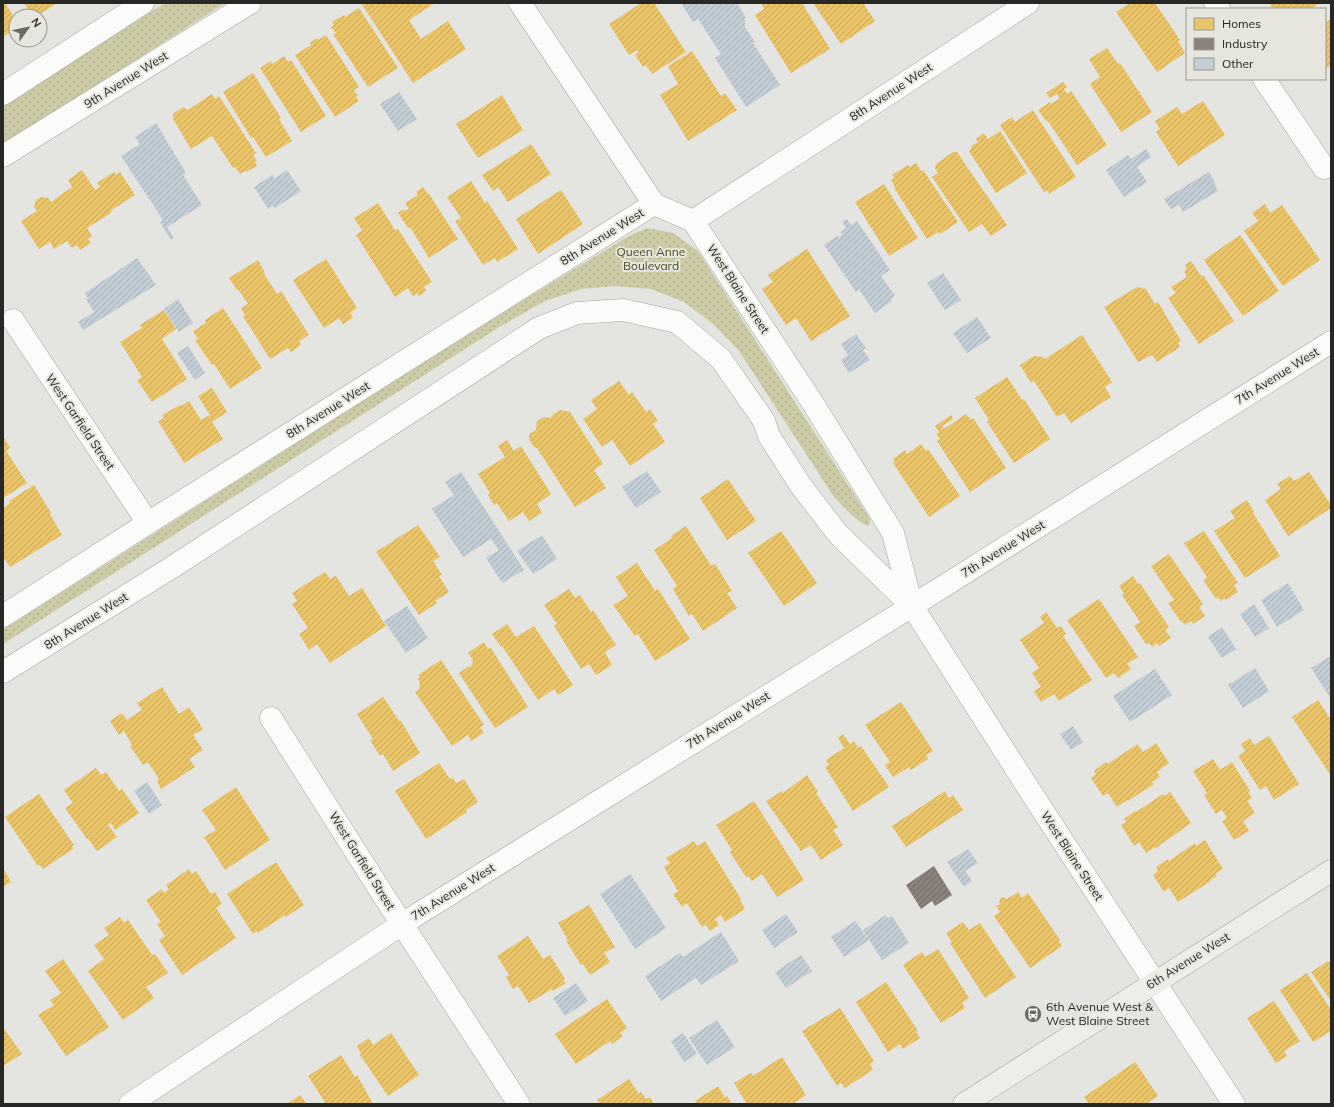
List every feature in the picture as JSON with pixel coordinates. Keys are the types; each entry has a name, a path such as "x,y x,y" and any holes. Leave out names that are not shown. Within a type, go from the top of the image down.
{"street":[{"path":"3,94 143,3"},
{"name":"9th Avenue West","path":"3,156 250,3"},
{"path":"520,3 654,204 693,221"},
{"name":"8th Avenue West","path":"693,221 1028,3"},
{"path":"1265,80 1324,168"},
{"name":"8th Avenue West","path":"3,616 654,204"},
{"name":"West Blaine Street","path":"693,221 814,405 893,533 912,606"},
{"name":"8th Avenue West","path":"3,672 171,568 539,328 577,313 623,310"},
{"name":"West Blaine Street","path":"623,310 677,322 721,359 764,421 769,436 801,486 833,528 912,606 1154,983 1234,1104"},
{"name":"West Garfield Street","path":"13,320 148,523"},
{"name":"7th Avenue West","path":"130,1104 402,924 912,606 1331,342"},
{"name":"West Garfield Street","path":"272,718 518,1104"},
{"name":"6th Avenue West","path":"964,1104 1331,871"}],"green space":[{"path":"165,3 225,3 3,145 3,106"},
{"name":"Queen Anne Boulevard","path":"647,228 673,233 698,251 870,519 869,526 855,518 834,497 739,351 712,323 684,302 651,289 615,286 581,289 545,301 501,326 3,644 3,630 471,333 629,236"}],"building: Homes":[{"path":"3,3 5,3 8,8 8,34 3,37"},
{"path":"24,3 57,3 48,9 27,8"},
{"path":"361,3 435,3 409,20 421,39 448,21 466,49 413,83"},
{"path":"641,3 654,3 686,52 652,74 646,65 643,67 635,55 639,52 637,50 629,55 609,24"},
{"path":"761,3 802,3 830,49 791,73 755,15 764,9"},
{"path":"813,3 863,3 875,21 841,44"},
{"path":"1130,3 1155,3 1180,40 1178,41 1185,53 1157,72 1116,12"},
{"path":"1269,3 1319,3 1312,8 1272,8"},
{"path":"359,8 398,68 368,87 333,34 336,33 331,27 334,25 332,22 344,15 345,17"},
{"path":"1331,19 1331,65 1326,68 1326,22"},
{"path":"326,35 359,87 354,90 359,101 335,117 295,55 311,45 310,43 317,38 318,40"},
{"path":"1107,48 1118,64 1120,63 1152,112 1121,132 1090,84 1100,77 1089,59"},
{"path":"692,51 721,96 725,93 737,110 688,141 660,95 678,84 668,66"},
{"path":"284,56 288,62 291,60 326,116 301,132 260,68 271,61 272,64"},
{"path":"253,73 281,118 279,119 292,141 266,157 253,137 251,138 223,92"},
{"path":"1063,82 1067,87 1064,89 1067,94 1071,91 1107,145 1077,165 1048,121 1047,122 1038,110 1050,102 1051,104 1060,98 1057,94 1050,98 1046,93"},
{"path":"212,94 215,99 219,96 256,153 253,155 257,161 255,162 257,166 246,172 245,171 240,174 235,167 233,168 212,136 191,149 173,119 173,114 183,107 188,110"},
{"path":"502,95 523,130 478,158 456,124"},
{"path":"1203,101 1225,135 1178,166 1156,132 1160,129 1155,121 1177,107 1182,114"},
{"path":"1033,110 1076,177 1049,194 1047,190 1044,192 1000,125 1012,117 1015,122"},
{"path":"1000,131 1027,173 996,193 969,151 972,148 971,146 978,142 976,139 984,133 988,139"},
{"path":"531,144 551,174 508,202 498,187 493,191 482,175"},
{"path":"953,152 957,152 1007,225 991,236 982,224 969,232 932,177 938,173 935,168 936,164"},
{"path":"916,163 921,171 923,170 958,222 940,234 938,232 927,239 894,188 895,187 891,180 894,178 892,175 908,165 910,167"},
{"path":"82,170 95,190 100,187 97,183 114,172 116,175 120,172 135,195 110,211 111,213 87,228 92,236 88,239 91,243 80,250 77,245 72,248 67,241 54,249 50,242 39,249 21,221 37,211 34,207 36,200 41,197 48,198 51,202 72,187 68,180"},
{"path":"471,181 485,203 487,201 518,249 497,262 495,258 483,265 455,221 461,218 447,197"},
{"path":"884,184 918,238 889,256 855,202"},
{"path":"423,187 458,239 429,258 410,227 408,228 398,213 404,209 405,211 409,209 405,203 418,195 416,192"},
{"path":"561,190 583,224 538,254 516,219"},
{"path":"378,203 395,230 398,229 432,282 424,287 426,291 419,296 417,293 413,296 408,288 395,297 356,235 362,230 354,218"},
{"path":"1265,204 1270,213 1282,205 1320,260 1283,286 1244,231 1258,221 1252,213"},
{"path":"1240,235 1279,291 1243,316 1204,260"},
{"path":"807,249 850,316 811,341 796,318 786,325 762,289 773,282 768,275"},
{"path":"326,259 357,308 350,313 353,318 343,324 339,318 324,328 293,280"},
{"path":"258,260 265,273 264,274 277,294 281,291 309,335 299,341 301,345 291,352 288,348 270,359 243,316 245,315 241,308 248,304 229,278"},
{"path":"1191,261 1201,276 1203,275 1234,321 1199,344 1168,298 1176,293 1171,287 1187,277 1184,271 1187,269 1185,265"},
{"path":"1137,287 1146,289 1155,304 1158,302 1181,341 1178,343 1180,347 1157,362 1152,355 1138,362 1104,307"},
{"path":"223,308 262,368 230,389 214,364 212,365 195,340 198,339 193,331 206,323 205,320"},
{"path":"164,310 176,329 162,339 187,379 152,402 137,380 142,377 120,342 142,328 140,325"},
{"path":"1082,335 1112,382 1105,387 1111,397 1071,423 1064,413 1057,417 1034,381 1031,383 1020,365 1034,356 1043,357 1045,359"},
{"path":"1007,377 1022,400 1024,399 1050,439 1014,463 987,422 989,420 975,398"},
{"path":"619,381 629,395 632,392 646,412 650,409 658,421 653,424 665,442 630,466 612,440 602,447 583,419 597,409 591,400"},
{"path":"212,388 227,412 212,422 223,439 184,463 158,421 164,418 162,415 189,401 201,420 210,415 198,396"},
{"path":"560,410 570,412 603,464 594,470 606,488 575,507 537,448 534,447 529,439 529,434 536,430 537,421 544,417 551,418 552,415"},
{"path":"966,414 971,420 973,418 1006,468 970,492 937,441 940,439 936,434 939,432 935,426 951,415 953,419 942,426 944,429"},
{"path":"3,436 10,448 6,451 27,483 3,498"},
{"path":"507,440 514,451 521,446 551,494 537,504 542,513 529,521 523,512 509,521 497,503 494,505 488,495 490,493 478,474 505,457 498,446"},
{"path":"921,444 926,451 928,449 960,496 929,517 893,463 895,462 893,459 905,450 907,454"},
{"path":"1309,472 1331,505 1331,508 1288,536 1265,500 1281,489 1277,484 1290,476 1294,481"},
{"path":"728,479 756,521 727,540 700,498"},
{"path":"34,485 62,535 10,567 3,557 3,508 10,503 9,501"},
{"path":"1247,500 1254,512 1253,513 1280,556 1245,578 1214,531 1235,518 1230,511"},
{"path":"418,525 440,557 433,561 442,575 439,576 449,592 435,601 437,603 419,615 376,552"},
{"path":"686,526 711,566 715,564 732,591 727,593 737,608 703,631 692,614 689,616 673,589 677,586 654,550"},
{"path":"781,531 817,583 784,606 748,553"},
{"path":"1204,531 1238,583 1234,585 1238,592 1226,600 1225,598 1221,601 1218,597 1216,599 1203,580 1207,577 1184,543"},
{"path":"1169,554 1203,604 1199,607 1205,616 1193,624 1191,621 1185,625 1182,621 1181,622 1168,603 1174,600 1151,566"},
{"path":"637,563 655,591 658,589 690,639 655,661 638,634 635,636 613,605 628,596 616,577"},
{"path":"325,572 330,579 336,576 349,596 362,588 386,626 330,663 317,644 309,650 299,634 308,628 292,604 297,601 292,593"},
{"path":"1133,576 1138,584 1140,583 1169,627 1165,630 1171,638 1159,646 1157,643 1152,647 1149,643 1146,644 1134,626 1140,622 1122,595 1124,593 1119,586"},
{"path":"569,589 575,598 580,595 591,612 593,610 616,645 605,652 612,665 596,675 589,664 581,669 554,626 557,624 544,605"},
{"path":"1099,599 1138,657 1127,664 1131,669 1118,678 1114,673 1106,678 1067,620"},
{"path":"1046,612 1057,628 1061,626 1066,634 1063,636 1092,680 1059,701 1054,694 1041,702 1034,691 1041,687 1032,673 1039,668 1020,640 1044,623 1040,617"},
{"path":"507,624 516,637 534,626 573,685 558,695 554,689 538,700 502,646 501,647 492,634"},
{"path":"484,642 488,649 491,648 528,707 495,728 459,673 469,666 471,667 473,660 468,653"},
{"path":"441,660 484,725 480,727 484,733 471,741 468,735 452,746 415,692 419,689 420,683 418,679 420,677 418,675"},
{"path":"162,687 179,714 189,707 203,729 193,735 203,750 189,759 195,767 161,789 157,781 159,779 148,762 143,765 130,746 132,745 124,731 119,735 110,721 122,713 127,720 142,710 137,703"},
{"path":"383,697 400,722 401,721 420,753 393,771 383,754 380,756 370,740 373,739 357,714"},
{"path":"1318,700 1331,720 1331,776 1292,717"},
{"path":"901,702 933,751 926,755 928,759 911,770 909,767 893,777 885,765 890,762 865,725"},
{"path":"843,734 850,744 854,741 858,748 861,746 889,787 853,811 825,767 829,765 826,760 844,748 838,738"},
{"path":"1269,736 1299,784 1274,800 1266,786 1260,790 1238,756 1245,751 1241,744 1250,738 1254,745"},
{"path":"1156,743 1169,763 1157,772 1160,777 1152,782 1154,784 1117,807 1108,793 1103,796 1091,778 1096,774 1094,771 1106,762 1108,764 1137,744 1143,752"},
{"path":"1213,759 1220,770 1232,762 1250,791 1248,792 1252,798 1247,801 1255,813 1243,821 1249,831 1234,840 1222,821 1227,818 1222,810 1216,814 1204,795 1207,793 1193,771"},
{"path":"439,763 450,779 453,778 456,783 464,779 478,802 466,810 467,812 426,839 395,791"},
{"path":"96,768 101,775 106,772 119,791 122,789 139,813 115,830 111,823 108,825 117,837 97,851 65,808 73,803 64,790"},
{"path":"807,775 818,792 816,793 838,827 833,830 843,845 821,860 811,845 801,851 766,801 782,791 783,793"},
{"path":"236,787 270,840 225,870 204,837 216,830 202,810"},
{"path":"945,791 949,798 953,795 963,810 906,847 892,826"},
{"path":"1170,792 1191,823 1156,848 1155,847 1146,853 1139,842 1134,846 1121,825 1126,822 1124,819 1135,811 1136,812 1163,794 1165,796"},
{"path":"39,794 74,845 72,846 73,849 43,869 40,865 38,866 5,817"},
{"path":"754,801 804,880 777,897 762,874 752,881 748,876 746,877 730,852 732,850 716,825"},
{"path":"1205,840 1223,869 1215,874 1217,876 1210,880 1211,881 1178,902 1169,888 1164,892 1153,875 1158,871 1156,867 1168,859 1169,861 1195,843 1196,846"},
{"path":"694,841 697,846 705,841 741,899 740,900 745,909 725,922 721,915 715,919 719,925 710,931 706,925 702,927 687,903 682,907 673,894 678,891 664,867 670,863 666,858"},
{"path":"276,862 304,905 286,917 285,915 258,933 257,931 253,934 227,894"},
{"path":"3,868 11,882 3,887"},
{"path":"189,869 192,874 196,871 211,894 215,892 222,904 216,908 236,938 182,975 159,940 165,936 157,924 161,922 146,900 162,889 164,893 169,889 166,885"},
{"path":"1018,892 1022,898 1028,893 1060,940 1059,941 1062,946 1030,968 994,916 1000,912 996,906 1000,904 999,902 1002,897 1007,899"},
{"path":"589,905 615,947 604,953 610,962 590,975 583,964 581,965 566,941 568,940 558,923"},
{"path":"120,917 124,923 128,920 152,955 155,954 168,973 146,987 154,998 123,1020 88,971 104,959 94,945 109,935 104,928"},
{"path":"963,922 969,930 980,923 1016,977 985,998 950,943 952,942 946,933"},
{"path":"528,936 543,959 550,955 566,983 553,991 552,989 529,1003 518,986 513,989 506,977 509,975 497,956"},
{"path":"938,949 969,998 962,1003 965,1008 941,1023 903,965 922,952 925,957"},
{"path":"63,959 109,1027 66,1056 38,1015 54,1005 50,1000 61,993 45,971"},
{"path":"1328,961 1331,964 1331,1001 1311,972"},
{"path":"1307,973 1331,1010 1331,1031 1313,1042 1280,990"},
{"path":"886,982 918,1031 916,1032 920,1038 903,1049 900,1044 888,1052 856,1002"},
{"path":"607,999 627,1028 620,1033 623,1036 612,1044 610,1041 576,1064 555,1034"},
{"path":"1274,1001 1300,1041 1284,1051 1287,1056 1276,1063 1247,1018"},
{"path":"840,1008 874,1061 870,1064 873,1070 845,1088 841,1083 837,1086 802,1031"},
{"path":"3,1027 22,1054 3,1066"},
{"path":"391,1033 419,1075 388,1096 360,1055 361,1054 357,1046 369,1038 373,1045"},
{"path":"341,1055 355,1077 357,1075 373,1104 326,1104 308,1076"},
{"path":"782,1057 806,1095 794,1104 747,1104 734,1083 751,1073 753,1076"},
{"path":"1135,1062 1158,1096 1146,1104 1089,1104 1084,1097"},
{"path":"629,1079 639,1094 641,1092 646,1099 650,1097 654,1104 600,1104 597,1100"},
{"path":"718,1086 725,1098 727,1096 732,1104 698,1104 695,1101"},
{"path":"300,1095 307,1104 287,1104"}],"building: Industry":[{"path":"934,866 952,895 935,906 932,901 921,909 906,885"}],"building: Other":[{"path":"681,3 737,3 745,16 745,27 755,42 753,43 780,85 746,107 715,58 721,54 698,19 693,22"},
{"path":"399,92 417,119 398,131 380,104"},
{"path":"156,123 186,173 183,175 202,205 167,227 174,238 171,240 160,222 163,220 121,156 140,144 135,137"},
{"path":"1146,149 1151,157 1137,167 1147,182 1124,197 1106,170 1128,155 1131,159"},
{"path":"287,170 301,191 275,208 273,206 268,209 254,187 272,175 274,179"},
{"path":"1209,172 1218,191 1183,212 1179,205 1171,209 1164,199"},
{"path":"847,219 851,225 857,221 890,270 881,276 895,296 891,299 892,301 875,313 859,289 856,292 824,245 837,236 839,237 842,235 841,232 846,228 842,222"},
{"path":"137,258 156,285 83,330 78,322 94,312 86,299 88,298 85,293"},
{"path":"943,273 961,300 945,310 927,283"},
{"path":"178,299 193,323 179,332 164,309"},
{"path":"977,317 991,338 967,353 953,333"},
{"path":"856,334 866,348 863,350 870,360 849,373 841,360 848,355 841,344"},
{"path":"188,346 205,373 195,380 177,353"},
{"path":"647,471 661,492 636,508 622,487"},
{"path":"461,472 524,570 502,583 486,558 499,550 491,539 463,557 432,509 454,495 445,482"},
{"path":"542,535 557,559 533,574 517,551"},
{"path":"1288,583 1304,610 1277,627 1261,600"},
{"path":"1254,604 1269,628 1255,637 1240,614"},
{"path":"407,606 428,638 406,653 384,621"},
{"path":"1222,627 1236,649 1222,658 1208,637"},
{"path":"1331,656 1331,699 1311,668"},
{"path":"1255,668 1269,691 1243,708 1228,685"},
{"path":"1155,669 1172,695 1130,722 1113,696"},
{"path":"1073,726 1083,742 1071,750 1060,734"},
{"path":"147,782 162,805 149,814 134,791"},
{"path":"968,849 978,863 965,871 972,881 964,887 947,862"},
{"path":"630,874 666,928 635,949 600,894"},
{"path":"786,914 798,932 774,948 762,930"},
{"path":"886,915 888,918 892,916 909,943 882,960 863,930"},
{"path":"855,921 869,940 844,957 831,937"},
{"path":"721,932 739,961 701,985 696,978 661,1001 645,976 680,953 683,957"},
{"path":"801,955 812,971 786,988 775,972"},
{"path":"576,983 588,1001 565,1016 553,998"},
{"path":"717,1020 735,1047 707,1065 689,1038"},
{"path":"683,1033 697,1054 684,1062 671,1041"}],"place":[{"name":"6th Avenue West & West Blaine Street","path":"1033,1014"}]}
